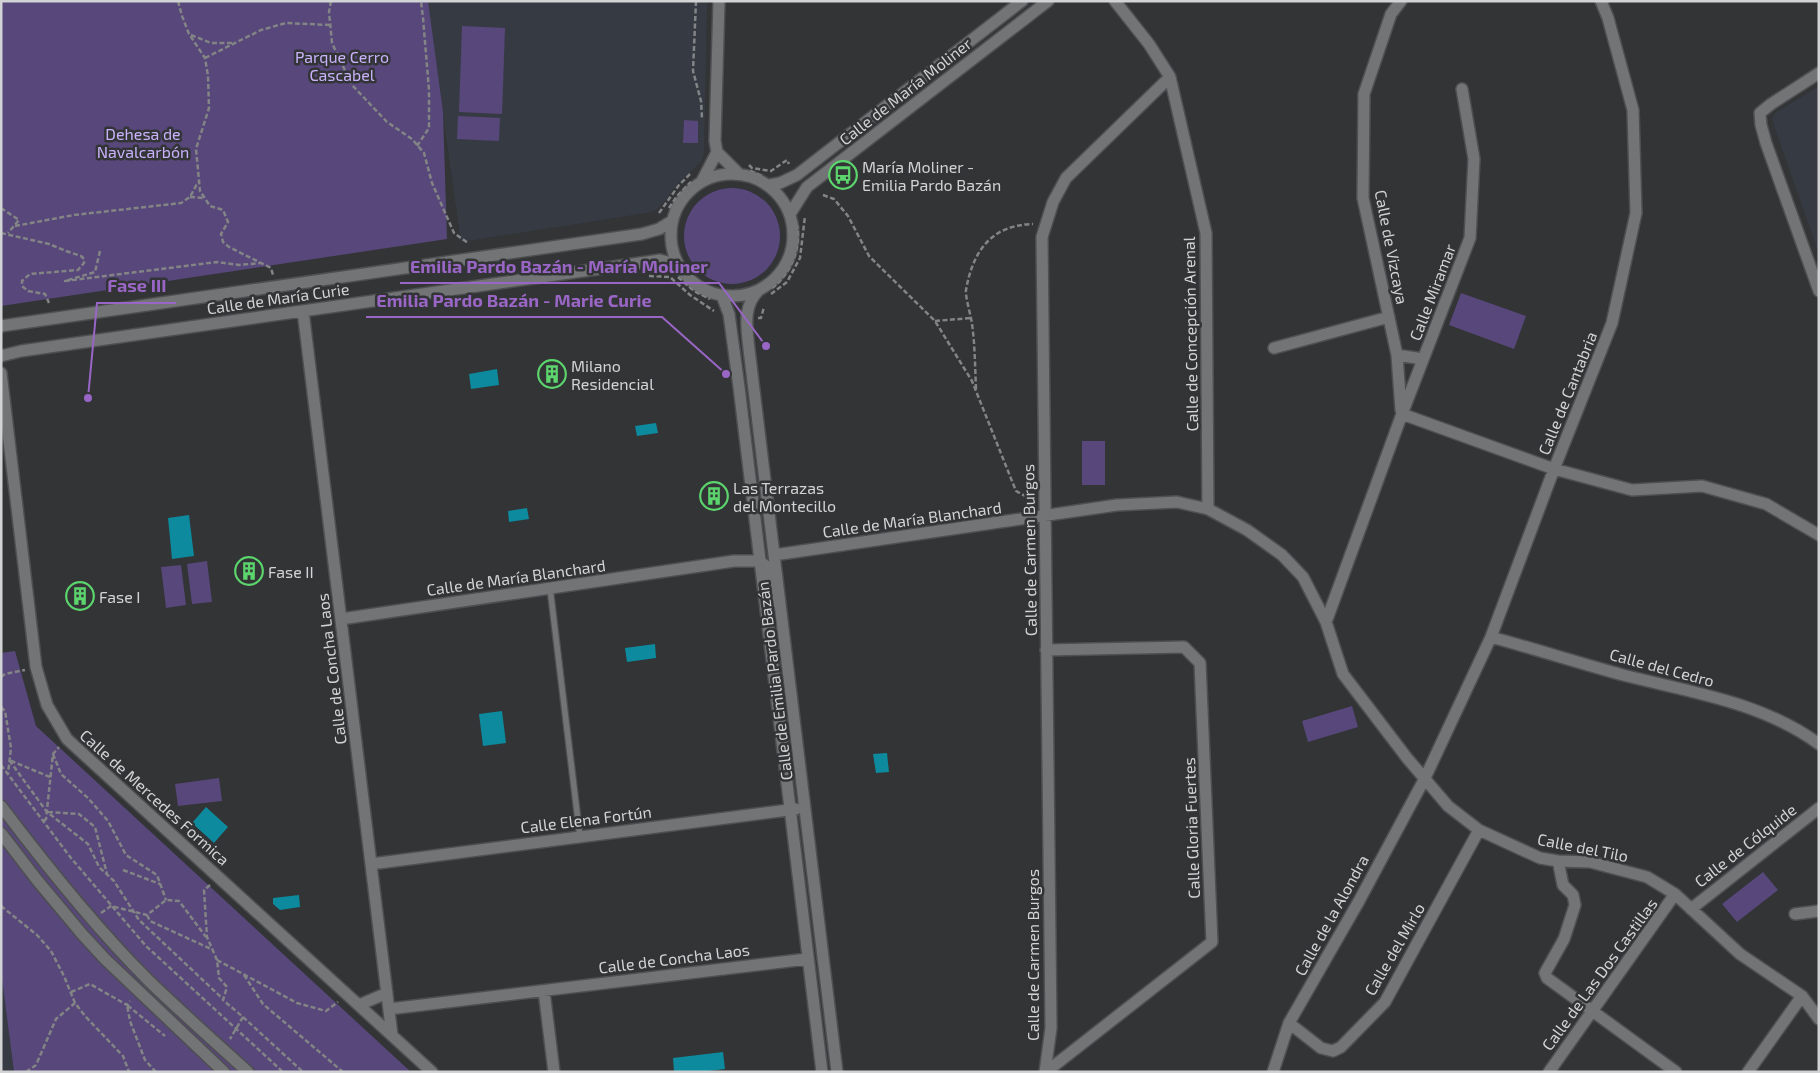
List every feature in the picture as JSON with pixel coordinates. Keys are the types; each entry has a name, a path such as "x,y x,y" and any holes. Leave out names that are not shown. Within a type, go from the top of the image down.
{"street":[{"path":"698,180 738,173 758,179 769,185 782,198 793,216 792,250 785,266 763,294 719,299 697,286 677,269 671,244 670,217 717,152 719,1"},
{"name":"Calle de María Moliner","path":"769,185 780,183 797,175 1022,1"},
{"name":"Calle de María Moliner","path":"793,216 806,187 1048,1"},
{"name":"Calle de Concepción Arenal","path":"1115,1 1149,44 1170,77 1206,233 1208,509"},
{"name":"Calle de Vizcaya","path":"1326,622 1402,414 1397,355 1363,198 1364,94 1391,14 1401,1"},
{"name":"Calle de Cantabria","path":"1424,778 1491,637 1554,469 1612,323 1636,214 1633,110 1608,18 1601,1"},
{"path":"1819,73 1760,113 1766,143 1819,290"},
{"name":"Calle de Carmen Burgos","path":"1046,1072 1051,1028 1042,237 1053,202 1066,178 1170,77"},
{"name":"Calle Miramar","path":"1402,414 1470,238 1474,159 1462,89"},
{"path":"717,152 738,173"},
{"name":"Calle de María Curie","path":"1,326 642,234 660,229 670,217"},
{"name":"Calle de María Curie","path":"1,356 21,351 660,260 677,269"},
{"name":"Calle de Emilia Pardo Bazán","path":"763,294 750,301 746,320 837,1072"},
{"name":"Calle de Emilia Pardo Bazán","path":"719,299 729,314 822,1072"},
{"name":"Calle de Concha Laos","path":"303,311 392,1035"},
{"path":"1274,348 1389,317"},
{"path":"1397,355 1411,359 1423,359"},
{"name":"Calle de Mercedes Formica","path":"1,373 36,667 46,705 67,739 432,1072"},
{"path":"1402,414 1554,469 1632,490 1702,486 1766,504 1819,536"},
{"name":"Calle de María Blanchard","path":"774,555 1117,504 1178,502 1208,509 1247,530 1282,555 1303,577 1326,622 1343,674 1424,778"},
{"name":"Calle de María Blanchard","path":"341,619 734,561 759,561"},
{"path":"759,561 766,566 770,587 781,610"},
{"name":"Calle del Cedro","path":"1491,637 1620,674 1746,706 1775,717 1804,733 1819,744"},
{"name":"Calle Gloria Fuertes","path":"1046,650 1184,647 1200,663 1212,942 1046,1072"},
{"name":"Calle del Tilo","path":"1424,778 1448,806 1479,830 1540,858 1558,861 1590,862 1647,877 1675,894 1740,954 1802,996"},
{"name":"Calle de la Alondra","path":"1273,1072 1289,1024 1359,901 1424,778"},
{"path":"1,806 50,870 92,920 149,981 248,1072"},
{"name":"Calle Elena Fortún","path":"371,864 805,808"},
{"name":"Calle de Cólquide","path":"1691,909 1819,808"},
{"name":"Calle del Mirlo","path":"1289,1024 1321,1048 1333,1051 1342,1047 1385,1002 1479,830"},
{"path":"1,833 82,934 224,1072"},
{"path":"1558,861 1563,885 1573,896 1575,905 1564,940 1545,973 1547,978 1676,1072"},
{"name":"Calle de Las Dos Castillas","path":"1548,1072 1675,894"},
{"path":"1795,914 1819,911"},
{"name":"Calle de Concha Laos","path":"389,1009 807,959"},
{"path":"544,990 554,1072"},
{"path":"360,1005 387,993"},
{"path":"1748,1072 1802,996 1819,1020"}],"lane":[{"path":"550,588 580,837"}],"path":[{"path":"178,1 189,34 205,58 208,76 209,108 196,149 200,191 210,206 223,210 227,216 228,222 221,234 223,242 229,247 271,268"},
{"path":"331,1 329,12 332,43 352,84 386,122 412,139 424,153 432,183 454,233 468,243"},
{"path":"418,146 429,128 429,90 420,1"},
{"path":"696,1 693,71 701,101 702,120"},
{"path":"205,58 261,30 286,24 330,25"},
{"path":"189,34 211,43 236,43"},
{"path":"744,162 752,168 771,171 787,160 793,170"},
{"path":"659,213 679,184 693,171"},
{"path":"670,217 676,196 698,180"},
{"path":"15,226 74,216 181,203 190,197 199,181"},
{"path":"824,195 834,199 848,216 868,256 935,321 972,381 1016,491 1028,496 1044,499"},
{"path":"190,197 204,198"},
{"path":"1,208 19,220 8,234"},
{"path":"763,294 787,282 800,258 805,212"},
{"path":"763,294 784,276 794,258 798,239 793,216"},
{"path":"976,390 975,347 966,292 977,254 992,235 1015,225 1046,223"},
{"path":"1,233 50,244 81,256 84,259 84,263 78,270 30,274 25,278 22,286 24,289 45,294 49,303"},
{"path":"100,252 95,272 65,281 217,262 239,265 261,263"},
{"path":"677,269 689,288 719,299"},
{"path":"648,271 648,276 670,277 690,296 717,313"},
{"path":"935,321 971,318"},
{"path":"1,677 5,674 36,667"},
{"path":"1,707 4,710 10,748 8,774"},
{"path":"44,821 47,812 53,754 67,739"},
{"path":"53,754 61,774 88,798 108,821 126,856 157,875 166,900"},
{"path":"9,760 50,777"},
{"path":"9,760 47,812 88,844 99,867 114,881 139,920 223,1000 303,1072"},
{"path":"1,765 111,906 146,946 283,1072"},
{"path":"47,812 79,814 94,828 107,874"},
{"path":"123,870 160,884"},
{"path":"207,938 204,890 218,876"},
{"path":"148,915 166,900 179,901 207,938 217,960 219,978 227,987 223,1000"},
{"path":"1,906 37,934 51,952 75,1003 123,1056 130,1072"},
{"path":"92,920 111,906 148,915"},
{"path":"148,915 150,921 212,949"},
{"path":"217,960 298,1003 326,1011 348,994"},
{"path":"243,974 263,1004 343,1072"},
{"path":"71,992 90,984 127,1005 170,1040"},
{"path":"127,1005 139,991"},
{"path":"26,1072 36,1065 56,1019 75,1003"},
{"path":"127,1005 130,1021 145,1060 156,1072"},
{"path":"223,1050 243,1017"}],"shaded area":[{"path":"427,1 707,1 704,152 702,161 677,184 656,210 461,242"},
{"path":"1819,86 1819,254 1772,120 1774,114"},
{"path":"1,971 14,1072 1,1072"}],"green space":[{"name":"Dehesa de Navalcarbón","path":"1,1 428,1 443,112 447,239 1,306"},
{"path":"462,26 505,28 502,114 459,112"},
{"path":"458,116 500,118 499,141 457,139"},
{"path":"684,120 698,121 698,143 683,143"},
{"path":"732,188 750,192 766,202 776,218 780,236 776,254 766,270 750,280 732,284 714,280 698,270 688,254 684,236 688,218 698,202 714,192"},
{"path":"1461,293 1526,316 1514,349 1449,325"},
{"path":"1082,441 1105,441 1105,485 1082,485"},
{"path":"207,561 212,602 192,604 187,564"},
{"path":"181,565 186,605 166,608 161,567"},
{"path":"15,651 36,726 411,1072 14,1072 1,971 1,653"},
{"path":"1352,706 1358,727 1308,742 1302,721"},
{"path":"219,778 222,801 178,806 175,784"},
{"path":"1763,872 1778,890 1737,922 1722,904"}],"water":[{"path":"497,369 499,385 471,389 469,374"},
{"path":"656,423 658,433 637,436 635,426"},
{"path":"527,508 529,519 509,522 508,511"},
{"path":"189,515 194,556 172,559 168,518"},
{"path":"655,644 656,658 627,662 625,648"},
{"path":"502,711 506,743 483,746 479,714"},
{"path":"887,753 889,772 876,773 873,754"},
{"path":"206,807 228,827 214,843 192,823"},
{"path":"299,895 300,907 280,910 273,904 273,898"},
{"path":"723,1052 725,1069 700,1072 674,1072 673,1058"}],"place":[{"name":"María Moliner - Emilia Pardo Bazán","path":"843,175"},
{"name":"Emilia Pardo Bazán - María Moliner","path":"766,346"},
{"name":"Milano Residencial","path":"552,374"},
{"name":"Emilia Pardo Bazán - Marie Curie","path":"726,374"},
{"name":"Fase III","path":"88,398"},
{"name":"Las Terrazas del Montecillo","path":"714,496"},
{"name":"Fase II","path":"249,571"},
{"name":"Fase I","path":"80,596"}],"park label":[{"name":"Parque Cerro Cascabel","path":"342,65"}]}
